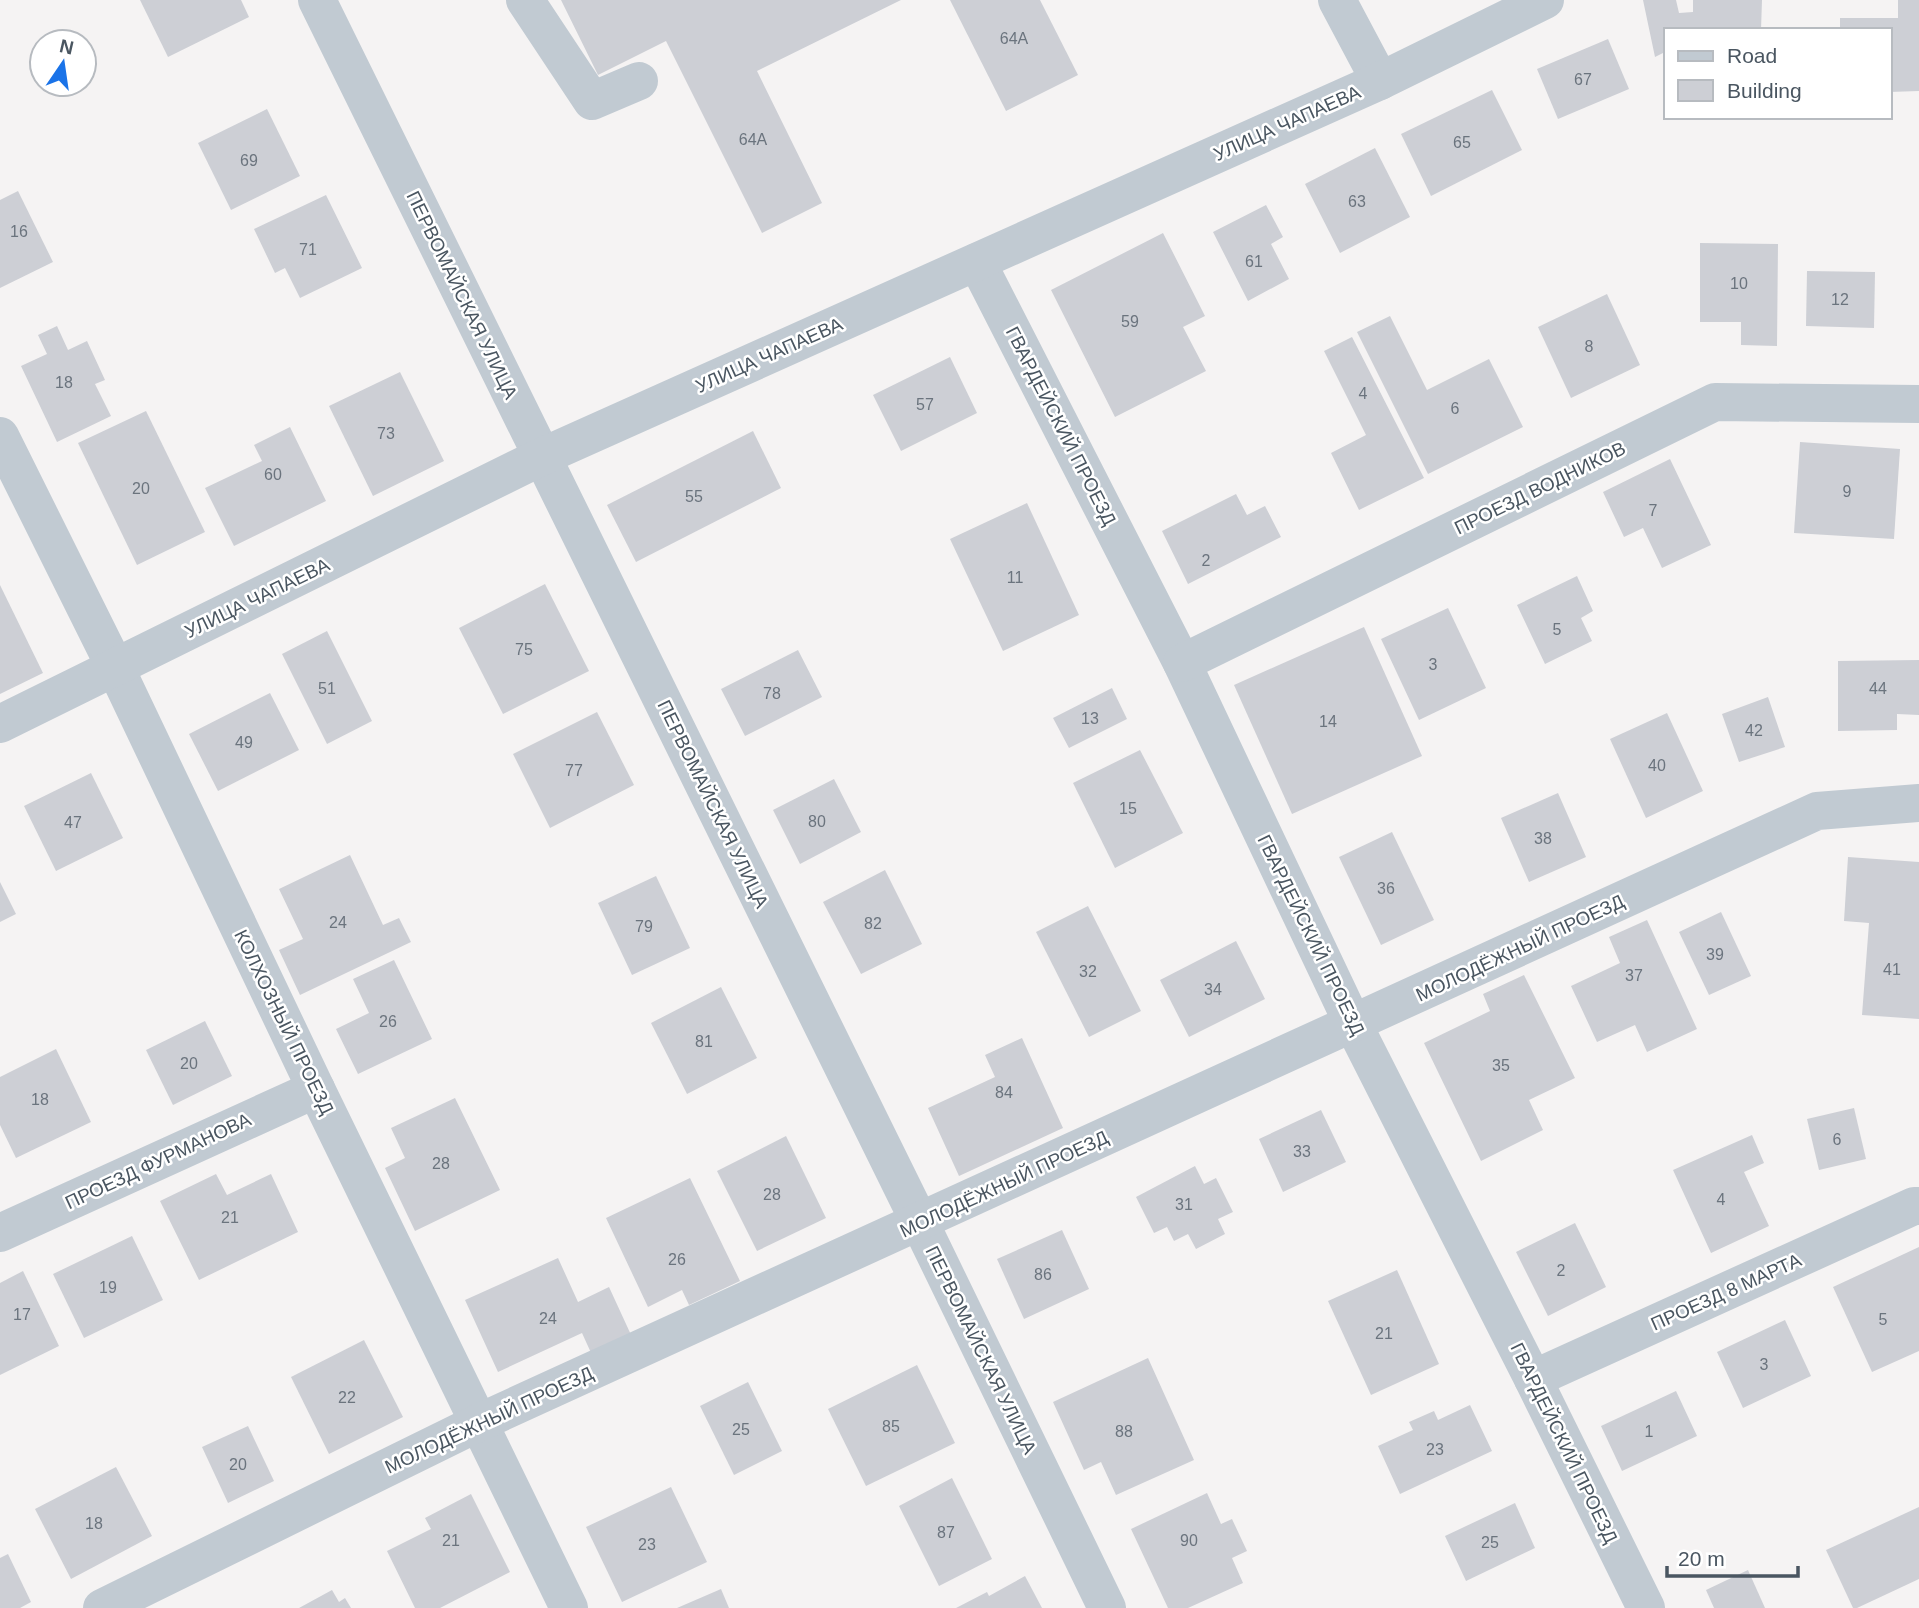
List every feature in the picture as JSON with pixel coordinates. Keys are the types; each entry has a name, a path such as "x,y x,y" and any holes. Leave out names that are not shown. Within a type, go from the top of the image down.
{"street":[{"name":"ПЕРВОМАЙСКАЯ УЛИЦА","path":"317,0 1107,1608"},
{"path":"524,0 592,101 639,81"},
{"path":"1337,0 1380,81"},
{"name":"УЛИЦА ЧАПАЕВА","path":"0,724 541,457 1380,81 1545,0"},
{"name":"ГВАРДЕЙСКИЙ ПРОЕЗД","path":"977,262 1181,663 1353,1024 1534,1379 1646,1608"},
{"name":"ПРОЕЗД ВОДНИКОВ","path":"1181,663 1715,402 1919,404"},
{"name":"КОЛХОЗНЫЙ ПРОЕЗД","path":"0,436 115,667 316,1089 569,1608"},
{"name":"МОЛОДЁЖНЫЙ ПРОЕЗД","path":"102,1608 480,1422 1817,811 1919,803"},
{"name":"ПРОЕЗД ФУРМАНОВА","path":"0,1233 316,1089"},
{"name":"ПРОЕЗД 8 МАРТА","path":"1534,1379 1913,1206 1919,1206"}],"building":[{"path":"140,0 241,0 249,17 168,57"},
{"path":"561,0 901,0 757,71 822,203 762,233 666,41 598,75"},
{"path":"950,0 1040,0 1078,75 1006,111"},
{"path":"1643,0 1676,0 1679,13 1693,12 1693,0 1762,0 1761,28 1664,28 1664,52 1655,57"},
{"path":"1898,0 1919,0 1919,91 1891,92 1891,28 1840,28 1840,18 1898,18"},
{"path":"1608,39 1629,89 1558,119 1537,69"},
{"path":"1492,90 1522,150 1431,196 1401,134"},
{"path":"267,109 300,176 231,210 198,143"},
{"path":"1375,148 1410,217 1340,253 1305,184"},
{"path":"18,191 53,262 0,288 0,200"},
{"path":"326,195 362,268 300,298 285,268 275,273 254,229"},
{"path":"1266,205 1283,237 1271,244 1289,279 1248,301 1213,232"},
{"path":"1163,233 1205,316 1183,327 1206,371 1115,417 1051,290"},
{"path":"1700,243 1778,244 1777,346 1741,345 1741,322 1700,322"},
{"path":"1807,271 1875,272 1874,328 1806,326"},
{"path":"1607,294 1640,365 1571,398 1538,327"},
{"path":"1390,316 1427,390 1489,359 1523,427 1428,474 1357,332"},
{"path":"57,326 68,350 87,341 105,380 95,384 111,416 57,442 21,366 47,354 38,335"},
{"path":"1352,337 1424,478 1359,510 1331,453 1366,435 1324,351"},
{"path":"950,357 977,413 901,451 873,395"},
{"path":"400,372 444,461 373,496 329,406"},
{"path":"146,411 205,532 137,565 78,443"},
{"path":"290,427 326,501 234,546 205,488 262,461 254,445"},
{"path":"753,431 781,488 636,562 607,505"},
{"path":"1800,442 1900,449 1894,539 1794,533"},
{"path":"1670,459 1711,545 1662,568 1643,528 1624,537 1603,492"},
{"path":"1236,494 1247,515 1265,506 1281,537 1188,584 1162,531"},
{"path":"1027,503 1079,615 1003,651 950,539"},
{"path":"1577,576 1593,611 1581,618 1592,641 1545,664 1517,605"},
{"path":"545,584 589,671 503,714 459,628"},
{"path":"0,585 43,673 0,694"},
{"path":"1448,608 1486,688 1419,720 1381,639"},
{"path":"1364,627 1422,756 1292,814 1234,685"},
{"path":"327,631 372,721 327,744 282,654"},
{"path":"798,650 822,697 745,736 721,689"},
{"path":"1919,660 1919,715 1897,714 1897,730 1838,731 1838,661"},
{"path":"1112,688 1127,719 1069,748 1053,718"},
{"path":"270,693 299,750 218,791 189,734"},
{"path":"1768,697 1785,747 1739,762 1722,714"},
{"path":"597,712 634,785 550,828 513,754"},
{"path":"1667,713 1703,791 1646,818 1610,739"},
{"path":"1140,750 1183,833 1115,868 1073,783"},
{"path":"91,773 123,838 56,871 24,806"},
{"path":"834,779 861,832 800,864 773,810"},
{"path":"1558,793 1586,857 1529,882 1501,818"},
{"path":"1392,832 1434,920 1381,945 1339,857"},
{"path":"350,855 383,925 399,918 411,942 300,995 279,950 303,939 279,889"},
{"path":"1848,857 1919,862 1919,1019 1862,1015 1869,923 1844,921"},
{"path":"885,870 922,944 861,974 823,902"},
{"path":"656,876 690,948 632,975 598,903"},
{"path":"0,882 16,914 0,922"},
{"path":"1088,906 1141,1011 1089,1037 1036,932"},
{"path":"1721,912 1751,976 1709,995 1679,932"},
{"path":"1647,920 1697,1029 1647,1052 1635,1025 1597,1042 1571,986 1620,963 1609,937"},
{"path":"1236,941 1265,999 1189,1037 1160,980"},
{"path":"394,960 432,1039 358,1074 336,1029 369,1013 353,979"},
{"path":"1524,975 1575,1078 1529,1100 1543,1130 1481,1161 1424,1043 1490,1011 1483,994"},
{"path":"721,987 757,1058 687,1094 651,1023"},
{"path":"205,1021 232,1076 173,1105 146,1050"},
{"path":"1022,1038 1063,1128 959,1176 928,1108 995,1077 985,1055"},
{"path":"56,1049 91,1122 16,1158 0,1125 0,1077"},
{"path":"455,1098 500,1190 415,1231 385,1168 405,1158 391,1128"},
{"path":"1854,1108 1866,1159 1819,1170 1807,1119"},
{"path":"1321,1110 1346,1162 1283,1192 1259,1139"},
{"path":"1752,1135 1764,1163 1744,1172 1769,1226 1711,1253 1673,1170"},
{"path":"786,1136 826,1218 757,1251 717,1171"},
{"path":"1195,1166 1204,1184 1216,1178 1233,1212 1218,1219 1225,1234 1196,1249 1188,1234 1174,1241 1167,1227 1154,1233 1136,1197"},
{"path":"216,1174 227,1195 271,1174 298,1232 199,1280 160,1201"},
{"path":"690,1178 740,1281 689,1305 682,1290 648,1307 606,1218"},
{"path":"1575,1223 1606,1287 1548,1316 1516,1252"},
{"path":"1062,1230 1089,1289 1024,1319 997,1259"},
{"path":"132,1236 163,1300 84,1338 53,1274"},
{"path":"1919,1247 1919,1351 1872,1372 1833,1287"},
{"path":"558,1258 578,1302 609,1287 632,1337 592,1355 582,1333 498,1372 465,1300"},
{"path":"1397,1270 1439,1364 1371,1395 1328,1301"},
{"path":"23,1271 59,1346 0,1375 0,1283"},
{"path":"1785,1320 1811,1376 1743,1408 1717,1352"},
{"path":"364,1340 403,1417 329,1454 291,1377"},
{"path":"1148,1358 1194,1460 1116,1495 1101,1462 1084,1470 1053,1402"},
{"path":"917,1365 955,1443 866,1486 828,1409"},
{"path":"748,1382 782,1451 734,1475 700,1406"},
{"path":"1676,1391 1697,1436 1622,1471 1601,1426"},
{"path":"1470,1405 1492,1451 1400,1494 1378,1446 1413,1430 1409,1422 1434,1411 1438,1420"},
{"path":"248,1426 274,1481 228,1503 202,1447"},
{"path":"116,1467 152,1536 71,1579 35,1509"},
{"path":"952,1478 992,1559 939,1586 899,1506"},
{"path":"671,1487 707,1562 622,1602 586,1527"},
{"path":"1207,1493 1221,1524 1232,1519 1247,1551 1232,1558 1243,1583 1188,1608 1168,1608 1131,1529"},
{"path":"471,1494 510,1572 440,1608 415,1608 387,1551 431,1529 425,1518"},
{"path":"1515,1503 1535,1548 1466,1581 1445,1536"},
{"path":"1919,1507 1919,1579 1853,1608 1826,1550"},
{"path":"8,1554 31,1602 20,1608 0,1608 0,1558"},
{"path":"1748,1570 1765,1608 1714,1608 1706,1590"},
{"path":"1025,1576 1042,1608 956,1608 987,1592 989,1596"},
{"path":"721,1589 729,1608 677,1608"},
{"path":"332,1590 339,1602 345,1598 351,1608 299,1608"}]}
